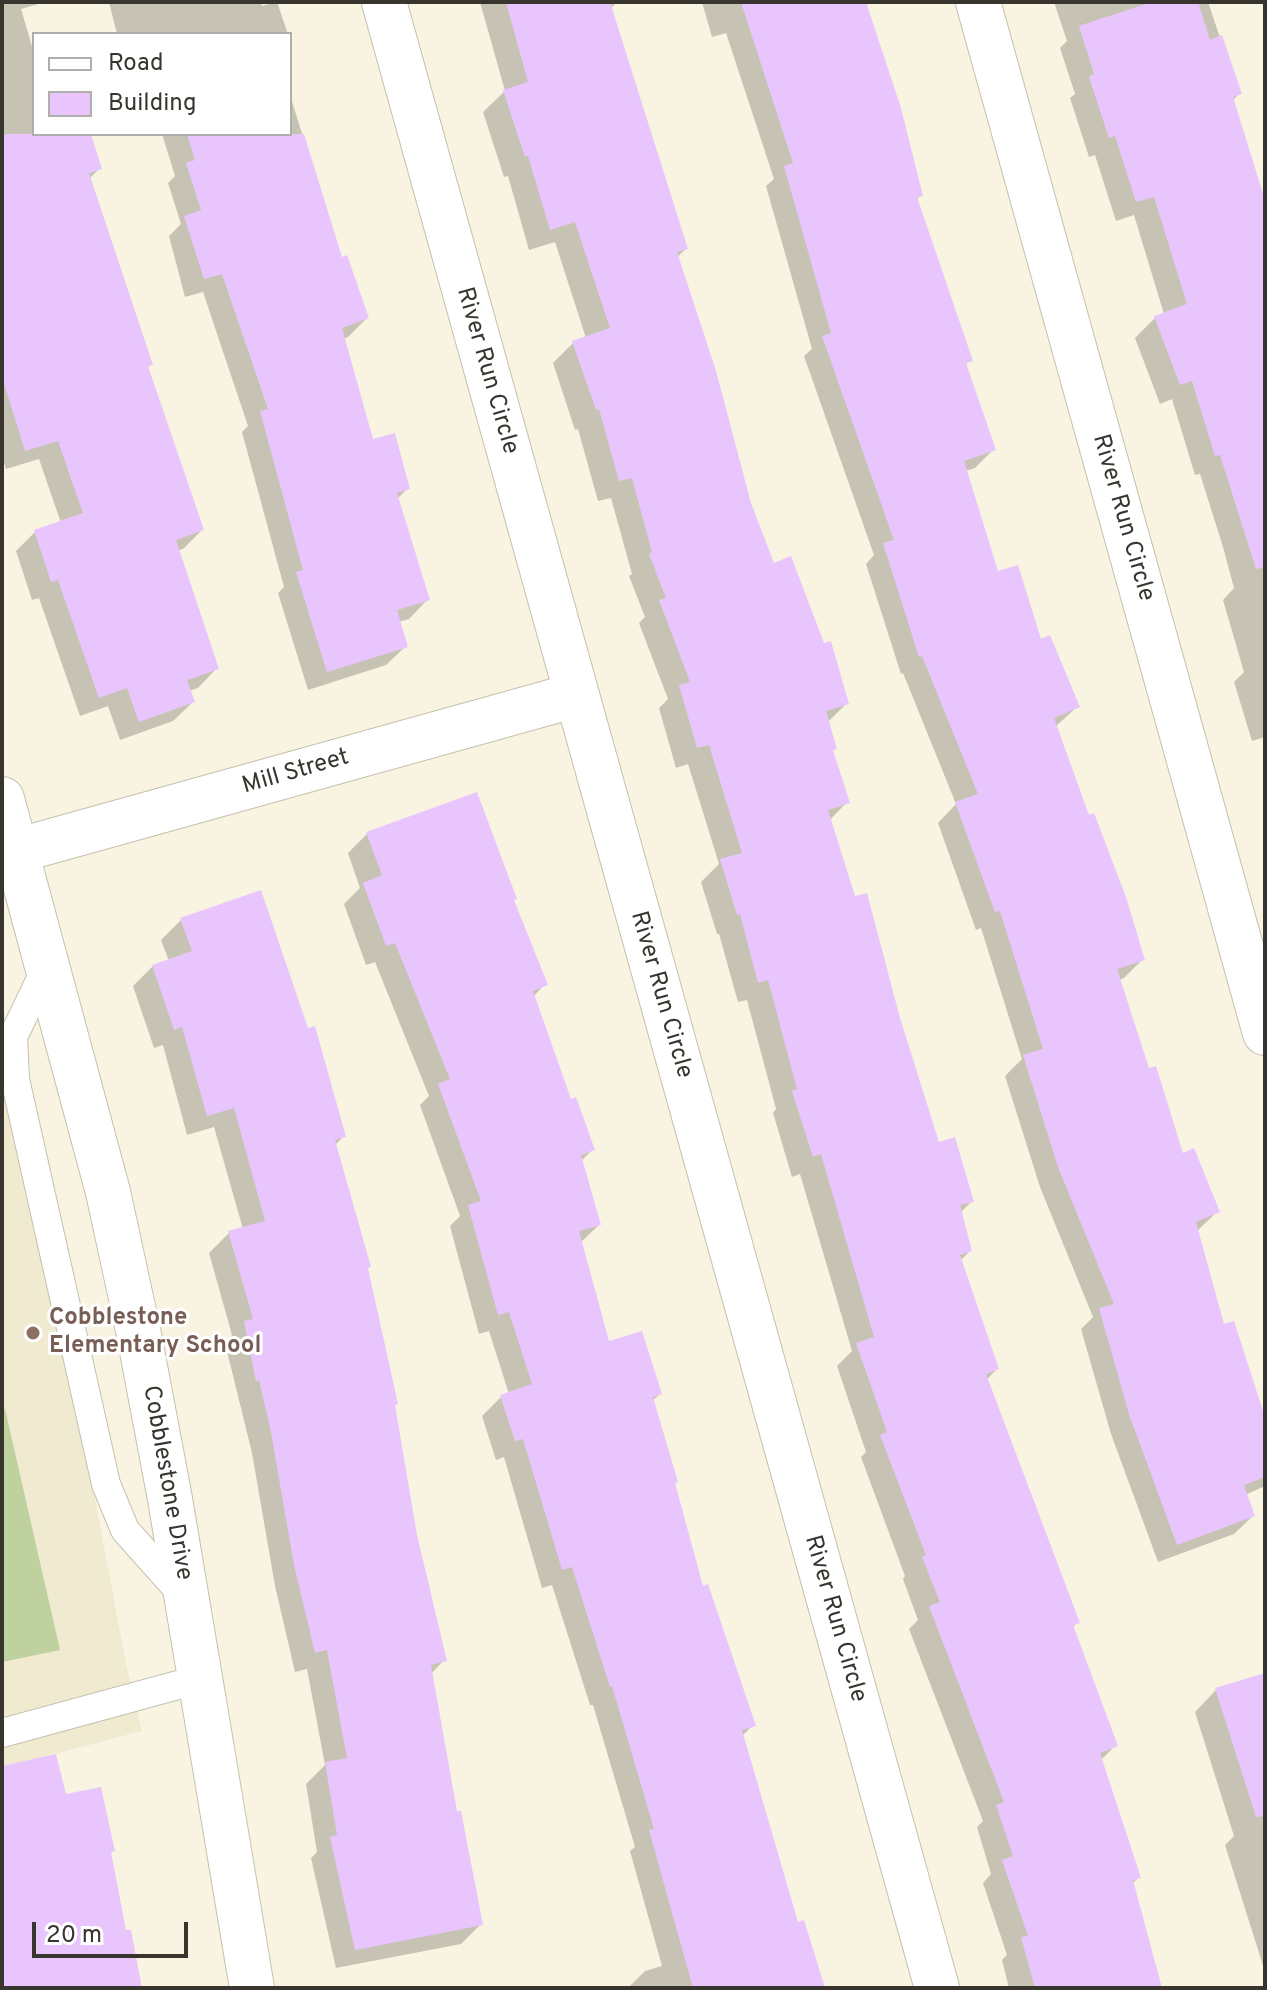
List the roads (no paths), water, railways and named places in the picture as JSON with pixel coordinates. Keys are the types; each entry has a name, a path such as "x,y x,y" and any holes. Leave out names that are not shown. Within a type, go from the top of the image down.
{"street":[{"name":"River Run Circle","path":"384,2 937,1988"},
{"name":"River Run Circle","path":"978,2 1265,1033"},
{"name":"Mill Street","path":"16,851 576,695"},
{"name":"Cobblestone Drive","path":"2,799 108,1192 139,1335 252,1988"}],"lane":[{"path":"48,964 13,1037 15,1079 106,1484 125,1530 186,1598"},
{"path":"2,1733 200,1679"}],"place":[{"name":"Cobblestone Elementary School","path":"33,1333"}]}
